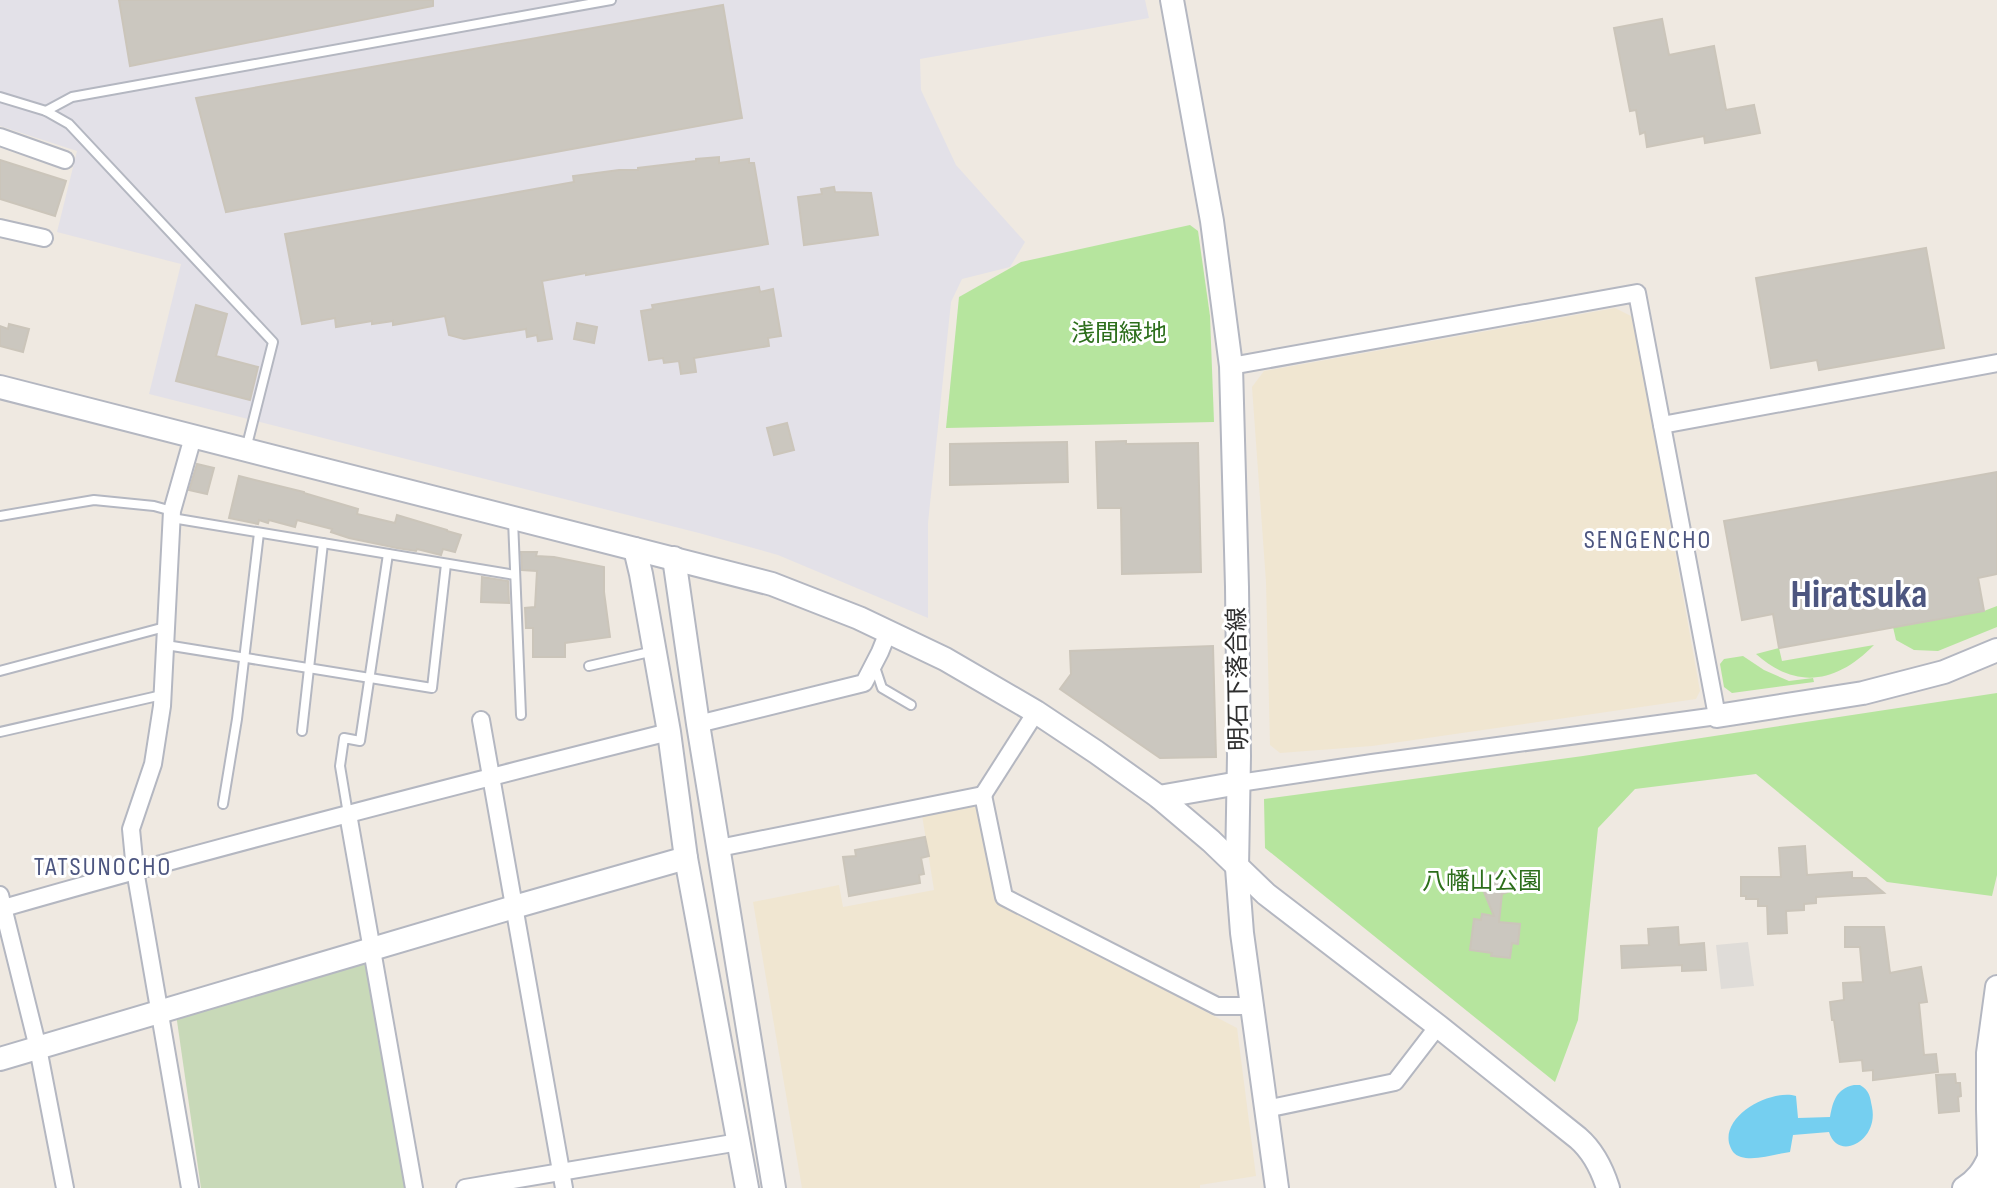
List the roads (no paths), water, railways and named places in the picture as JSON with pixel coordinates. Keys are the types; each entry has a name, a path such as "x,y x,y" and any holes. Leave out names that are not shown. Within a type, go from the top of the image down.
{"street":[{"name":"明石下落合線","path":"1172,0 1212,221 1231,366 1237,587 1237,868 1251,1006 1277,1188"},
{"path":"0,137 65,160"},
{"path":"0,228 44,238"},
{"path":"1231,366 1637,293 1717,716"},
{"path":"1662,425 1997,363"},
{"path":"0,387 772,584 859,618 945,659 1036,712 1159,797 1266,894 1589,1147 1608,1188"},
{"path":"190,1188 135,870 131,829 153,764 163,695 172,514 193,437"},
{"path":"635,549 669,732 686,858 747,1188"},
{"path":"674,558 774,1188"},
{"path":"698,724 864,683 888,632"},
{"path":"1159,797 1863,693 1944,672 1997,650"},
{"path":"1036,712 983,795 1004,897 1217,1006 1251,1006"},
{"path":"481,720 562,1180"},
{"path":"65,1188 38,1048 1,904 669,732"},
{"path":"719,848 983,795"},
{"path":"348,814 414,1188"},
{"path":"0,1059 686,858"},
{"path":"1990,1188 1997,987"},
{"path":"1266,1109 1395,1082 1438,1026"},
{"path":"465,1188 562,1180 739,1142"},
{"path":"1964,1188 1976,1180 1989,1158"}],"lane":[{"path":"46,111 72,97 611,0"},
{"path":"0,97 46,111 69,124 273,342 245,451"},
{"path":"0,516 94,500 154,506 172,514 259,533 515,575"},
{"path":"513,518 521,715"},
{"path":"223,804 259,533"},
{"path":"302,731 323,543"},
{"path":"348,814 340,766 344,738 360,741 388,554"},
{"path":"166,645 432,688 446,564"},
{"path":"0,671 167,626"},
{"path":"589,666 654,651"},
{"path":"874,664 882,688 911,705"},
{"path":"0,732 163,695"}],"water":[{"path":"1854,1085 1860,1085 1868,1092 1873,1119 1864,1138 1856,1144 1840,1146 1829,1132 1793,1135 1790,1152 1766,1157 1741,1157 1732,1150 1729,1132 1734,1122 1751,1106 1775,1096 1796,1096 1798,1118 1830,1117 1836,1096"}],"district":[{"name":"SENGENCHO","path":"1648,540"},
{"name":"Hiratsuka","path":"1859,595"},
{"name":"TATSUNOCHO","path":"103,867"}],"park label":[{"name":"浅間緑地","path":"1119,333"},
{"name":"八幡山公園","path":"1482,881"}]}
